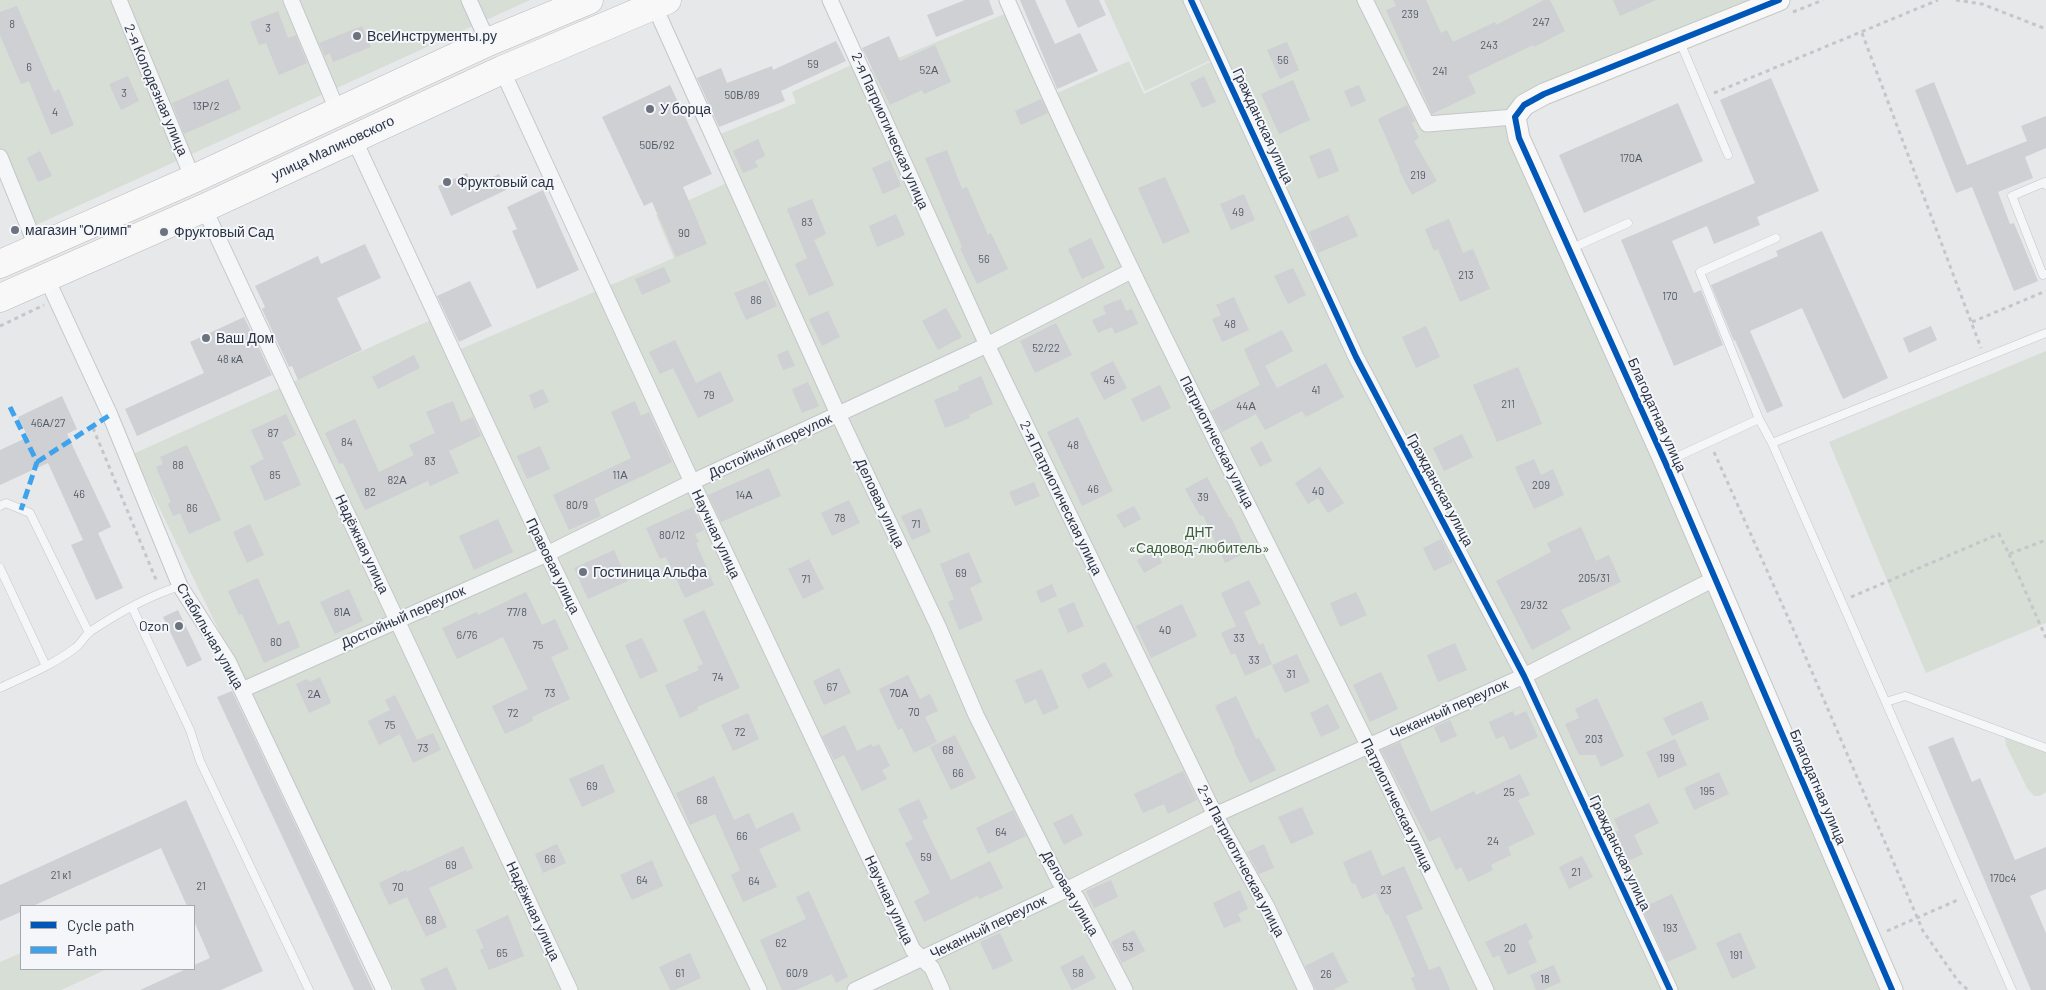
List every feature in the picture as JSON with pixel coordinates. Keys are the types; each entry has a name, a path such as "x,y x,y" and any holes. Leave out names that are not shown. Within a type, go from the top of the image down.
{"highway":[{"path":"0,264 194,179 488,42 589,0"},
{"name":"улица Малиновского","path":"0,298 204,208 502,70 661,2"}],"street":[{"name":"2-я Колодезная улица","path":"119,0 194,179"},
{"path":"291,0 338,112"},
{"path":"469,0 488,42"},
{"name":"2-я Патриотическая улица","path":"830,0 987,345 1215,815 1267,907 1306,990"},
{"name":"Патриотическая улица","path":"1007,0 1048,95 1131,271 1368,745 1486,990"},
{"name":"Гражданская улица","path":"1191,0 1356,357 1524,676 1670,990"},
{"path":"1365,0 1427,124 1515,117 1524,106 1544,94 1779,0"},
{"name":"Деловая улица","path":"661,2 838,414 938,626 976,715 1059,881 1077,898 1125,990"},
{"name":"Научная улица","path":"502,70 692,482 913,950 932,968 942,990"},
{"name":"Благодатная улица","path":"1515,117 1519,138 1716,578 1892,990"},
{"name":"Правовая улица","path":"354,139 547,554 759,990"},
{"path":"0,157 36,248"},
{"name":"Надёжная улица","path":"204,208 570,990"},
{"name":"Достойный переулок","path":"242,690 547,554 692,482 987,345 1131,271"},
{"name":"Стабильная улица","path":"46,277 110,415 180,586 228,661 384,990"},
{"name":"Чеканный переулок","path":"855,990 1068,889 1215,815 1524,676 1716,578"}],"lane":[{"path":"1679,40 1728,155"},
{"path":"2046,185 2045,182 2012,196 2043,275 2046,274"},
{"path":"1569,249 1628,223"},
{"path":"1776,238 1700,272 1759,419 1772,443 2012,990"},
{"path":"1772,443 2046,333"},
{"path":"1665,462 1759,419"},
{"path":"0,506 6,503 30,513 89,632"},
{"path":"0,568 46,666"},
{"path":"0,688 46,666 76,648 89,632 132,607 161,592 180,586"},
{"path":"132,607 190,730 200,761 310,990"},
{"path":"1886,702 1905,696 2046,748"}],"path":[{"path":"1703,97 1862,33 1938,0"},
{"path":"1956,0 1982,4 2046,30"},
{"path":"1862,33 1984,357"},
{"path":"1972,322 2046,291"},
{"path":"93,428 161,592"},
{"path":"1709,442 1803,651 1923,931 1958,982 1968,990"},
{"path":"1841,601 1999,534 2046,638"},
{"path":"2008,554 2046,540"},
{"path":"1887,931 1970,895"}],"green space":[{"path":"0,0 530,0 36,225 10,164 0,168"},
{"path":"1104,0 1186,0 1213,59 1145,91"},
{"name":"ДНТ «Садовод-любитель»","path":"1194,0 1771,0 1505,113 1886,990 394,990 133,454 433,319 449,354 674,258 656,215 736,179 716,136 796,103 792,92 854,64 859,74 1007,13 1046,98 1129,61 1144,94 1222,56"},
{"path":"2046,351 2046,623 1926,673 1829,442"},
{"path":"2011,735 2046,749 2046,792 2040,796 2034,796 2027,788 2006,745 2005,738"},
{"path":"20,953 20,970 105,970 61,990 0,990 0,962"}],"building":[{"path":"965,0 989,0 994,14 936,37 927,15"},
{"path":"1020,0 1035,0 1055,44 1080,33 1098,71 1057,89"},
{"path":"1065,0 1099,0 1106,15 1078,28"},
{"path":"1393,0 1426,0 1441,33 1447,30 1453,42 1495,22 1496,25 1544,0 1550,0 1565,31 1468,76 1476,93 1432,114 1386,10 1396,6"},
{"path":"1613,0 1656,0 1620,16"},
{"path":"17,6 54,92 59,89 74,125 51,135 29,81 21,84 0,35 0,12"},
{"path":"278,11 288,38 296,35 307,63 279,75 266,43 259,45 250,22"},
{"path":"362,26 371,47 333,62 330,53 325,56 319,43"},
{"path":"889,36 900,61 935,45 951,82 924,94 922,90 890,105 862,48"},
{"path":"836,41 846,61 781,91 785,101 719,127 697,78 721,68 727,83 772,66 773,70"},
{"path":"1287,42 1299,70 1280,79 1267,50"},
{"path":"128,76 139,101 121,110 109,84"},
{"path":"1204,76 1216,102 1202,108 1190,83"},
{"path":"1771,78 1819,191 1757,217 1760,225 1714,244 1707,226 1672,241 1694,293 1701,290 1723,345 1674,366 1621,240 1755,183 1720,100"},
{"path":"228,79 241,109 184,134 172,103"},
{"path":"1293,80 1310,120 1279,134 1261,94"},
{"path":"1934,82 1967,165 2027,141 2021,126 2046,116 2046,148 2025,157 2033,178 1998,192 2010,224 2014,223 2038,281 2014,291 1972,187 1956,193 1915,90"},
{"path":"670,85 712,174 683,187 707,244 676,257 652,202 644,206 602,117"},
{"path":"1359,85 1366,101 1351,107 1344,91"},
{"path":"1041,99 1048,113 1021,125 1015,111"},
{"path":"1678,103 1703,161 1584,213 1559,155"},
{"path":"1407,105 1415,121 1412,123 1419,138 1414,141 1437,181 1412,195 1399,170 1378,119"},
{"path":"758,139 765,156 755,161 758,167 743,173 733,151"},
{"path":"1330,148 1339,171 1318,179 1309,156"},
{"path":"947,150 962,189 967,187 988,235 991,233 1008,269 977,284 960,248 962,247 925,158"},
{"path":"40,151 52,176 38,182 27,158"},
{"path":"890,160 901,186 883,194 872,168"},
{"path":"467,173 473,186 499,174 506,190 451,216 438,186"},
{"path":"1165,177 1190,232 1163,244 1138,188"},
{"path":"543,190 579,270 537,289 512,231 517,229 507,207"},
{"path":"1244,194 1255,220 1231,230 1220,204"},
{"path":"812,199 826,234 814,240 834,285 809,296 795,264 807,258 787,209"},
{"path":"896,214 905,235 877,247 869,226"},
{"path":"1348,215 1358,236 1318,253 1309,232"},
{"path":"1449,219 1463,253 1473,249 1490,289 1460,302 1438,249 1434,251 1425,229"},
{"path":"1822,231 1888,378 1843,399 1802,308 1750,331 1783,406 1767,413 1711,285 1778,256 1776,251"},
{"path":"1091,238 1105,268 1082,279 1068,249"},
{"path":"365,244 381,278 337,298 362,350 298,380 292,366 289,367 262,309 265,307 255,286 318,256 321,264"},
{"path":"664,267 671,282 642,295 635,279"},
{"path":"1293,268 1306,295 1288,304 1274,276"},
{"path":"766,280 777,306 746,320 734,293"},
{"path":"470,281 492,326 459,342 437,296"},
{"path":"1234,297 1249,330 1222,342 1212,319 1221,315 1216,305"},
{"path":"1121,299 1126,311 1132,309 1138,324 1115,334 1112,327 1098,333 1092,320 1106,314 1103,306"},
{"path":"946,308 962,337 938,350 922,321"},
{"path":"828,311 840,337 822,346 809,319"},
{"path":"244,317 272,375 137,436 125,409 204,373 190,342"},
{"path":"1056,323 1072,355 1035,373 1020,341"},
{"path":"1426,326 1440,357 1416,368 1402,337"},
{"path":"1931,326 1937,340 1909,353 1903,338"},
{"path":"1282,330 1293,351 1265,366 1277,388 1326,363 1344,397 1306,417 1302,411 1265,430 1256,414 1222,432 1211,411 1260,385 1244,349"},
{"path":"675,340 696,383 720,371 734,401 698,418 673,368 660,374 649,352"},
{"path":"788,350 795,366 783,370 777,355"},
{"path":"414,355 420,368 378,389 372,377"},
{"path":"1113,361 1127,388 1104,400 1090,373"},
{"path":"1518,367 1542,424 1497,442 1473,385"},
{"path":"981,376 993,404 969,415 970,418 945,428 934,400 959,390 958,386"},
{"path":"808,382 819,406 802,413 792,389"},
{"path":"1160,385 1171,408 1142,422 1131,399"},
{"path":"543,389 549,402 534,409 529,395"},
{"path":"62,396 77,429 67,434 111,527 98,533 123,588 96,600 71,545 83,540 48,463 0,485 0,450 28,437 18,417"},
{"path":"453,401 461,422 473,417 481,436 449,451 459,473 430,486 428,481 365,510 343,463 339,464 325,433 355,419 379,472 414,455 409,445 435,433 426,412"},
{"path":"635,401 641,416 649,412 672,462 594,499 601,516 569,530 553,495 631,458 611,412"},
{"path":"286,414 296,435 282,442 301,485 265,501 250,466 264,459 251,430"},
{"path":"1078,417 1113,491 1082,506 1047,432"},
{"path":"1462,434 1473,457 1444,471 1433,448"},
{"path":"1262,441 1272,461 1260,467 1250,448"},
{"path":"187,445 221,520 189,534 180,513 173,516 168,504 171,502 156,467 163,464 160,457"},
{"path":"540,446 550,469 527,479 517,456"},
{"path":"1534,459 1541,475 1553,469 1564,495 1534,509 1515,467"},
{"path":"1320,467 1344,503 1328,513 1318,498 1308,504 1295,483"},
{"path":"769,468 781,496 721,522 708,495"},
{"path":"1207,477 1229,517 1231,517 1247,552 1225,563 1203,515 1200,516 1185,489"},
{"path":"1034,482 1040,496 1015,506 1009,492"},
{"path":"849,500 860,523 832,536 821,513"},
{"path":"1134,506 1141,519 1124,528 1116,515"},
{"path":"693,507 704,530 695,534 699,542 696,543 714,585 685,598 666,557 660,559 646,528"},
{"path":"921,508 931,532 912,540 901,516"},
{"path":"498,519 513,552 474,570 459,536"},
{"path":"250,524 264,555 247,563 233,532"},
{"path":"1581,527 1596,561 1609,555 1621,582 1561,610 1571,629 1532,650 1496,581 1551,552 1547,543"},
{"path":"1441,539 1453,562 1434,571 1423,548"},
{"path":"614,550 628,581 588,599 574,568"},
{"path":"1156,550 1162,563 1144,573 1137,560"},
{"path":"969,552 982,582 970,588 983,620 959,630 948,602 954,599 940,564"},
{"path":"809,559 824,589 803,599 788,569"},
{"path":"258,578 278,625 289,620 300,647 264,663 242,614 239,615 228,591"},
{"path":"1249,580 1261,604 1244,612 1259,645 1263,643 1272,664 1245,676 1235,653 1231,655 1221,633 1236,626 1221,593"},
{"path":"1052,584 1057,596 1041,603 1036,591"},
{"path":"349,589 363,621 335,634 320,602"},
{"path":"526,592 542,625 555,619 569,649 551,657 570,699 532,717 533,721 505,734 492,706 528,689 503,637 457,659 442,628 477,612 478,615"},
{"path":"1356,592 1367,615 1340,627 1330,603"},
{"path":"1074,602 1084,626 1068,633 1058,609"},
{"path":"1182,604 1197,636 1151,658 1136,626"},
{"path":"178,610 202,660 187,667 163,617"},
{"path":"704,610 740,688 697,707 698,710 680,718 665,685 699,670 697,667 703,664 683,620"},
{"path":"642,638 658,671 640,679 625,645"},
{"path":"1455,643 1467,670 1438,682 1427,655"},
{"path":"1297,654 1310,682 1285,693 1272,665"},
{"path":"1105,662 1113,676 1088,689 1081,675"},
{"path":"839,668 851,693 824,705 813,681"},
{"path":"1042,669 1059,708 1043,715 1036,699 1025,704 1015,680"},
{"path":"1381,672 1398,709 1370,722 1353,685"},
{"path":"908,675 920,699 930,694 938,711 925,717 937,742 914,753 902,728 898,730 879,689"},
{"path":"320,677 331,703 309,713 296,684 307,679 310,682"},
{"path":"232,691 373,990 354,990 217,697"},
{"path":"395,695 417,740 433,733 441,750 413,763 400,734 379,745 368,721 390,710 385,700"},
{"path":"1236,696 1256,739 1259,738 1276,770 1250,783 1215,706"},
{"path":"1597,698 1624,756 1601,767 1596,755 1579,755 1565,724 1579,718 1575,709"},
{"path":"1702,701 1709,719 1672,736 1663,718"},
{"path":"1328,704 1340,728 1321,737 1310,713"},
{"path":"1513,711 1515,716 1526,711 1538,737 1510,750 1504,736 1496,739 1489,722"},
{"path":"748,713 759,739 733,751 721,725"},
{"path":"1450,720 1457,736 1441,743 1434,727"},
{"path":"845,725 857,751 871,744 873,747 879,744 890,766 882,770 887,779 862,791 844,755 834,760 822,736"},
{"path":"955,735 976,778 951,790 930,747"},
{"path":"1953,737 1972,782 1980,778 2015,860 2046,847 2046,889 2030,896 2046,933 2046,990 2031,990 1928,747"},
{"path":"1675,739 1687,765 1658,778 1646,752"},
{"path":"1400,742 1431,812 1474,791 1476,795 1520,774 1530,795 1518,800 1535,834 1508,847 1511,855 1491,865 1493,870 1468,882 1461,867 1456,870 1440,837 1429,842 1381,750"},
{"path":"603,764 615,792 582,807 569,779"},
{"path":"1183,771 1197,800 1168,814 1164,804 1143,813 1134,794"},
{"path":"1719,772 1729,794 1694,810 1684,788"},
{"path":"714,776 734,820 749,813 756,829 793,812 801,830 759,849 777,887 743,902 731,875 740,870 715,814 690,825 676,793"},
{"path":"919,799 928,818 922,821 951,880 990,861 1003,888 979,899 978,896 924,922 914,901 930,893 905,843 913,839 898,809"},
{"path":"186,800 263,971 221,990 140,990 184,970 195,970 195,965 210,958 195,923 195,905 187,905 161,848 35,905 20,905 20,912 0,921 0,885"},
{"path":"1649,803 1659,823 1634,835 1643,854 1622,864 1608,835 1619,830 1614,819"},
{"path":"1302,807 1314,834 1291,844 1278,817"},
{"path":"1013,810 1026,836 988,854 976,828"},
{"path":"1072,814 1083,835 1064,845 1053,823"},
{"path":"557,844 566,863 543,873 535,854"},
{"path":"1264,844 1274,868 1259,874 1247,852"},
{"path":"463,846 473,868 429,888 447,927 426,937 407,897 389,905 379,883"},
{"path":"1371,850 1382,876 1404,866 1423,909 1406,916 1429,970 1440,966 1450,990 1416,990 1411,978 1415,976 1388,914 1386,915 1376,893 1362,899 1355,883 1352,884 1343,862"},
{"path":"1582,856 1593,877 1569,889 1559,867"},
{"path":"652,860 663,886 632,900 620,875"},
{"path":"1111,880 1118,897 1094,908 1086,891"},
{"path":"1240,890 1248,909 1238,914 1241,921 1224,928 1213,903"},
{"path":"809,891 848,977 836,983 832,974 796,990 782,990 760,940 806,919 796,897"},
{"path":"1672,894 1697,949 1667,962 1642,908"},
{"path":"508,915 524,956 489,970 480,950 484,948 476,930"},
{"path":"1526,923 1533,938 1528,941 1537,962 1508,975 1499,955 1493,958 1485,942"},
{"path":"1134,930 1145,951 1122,963 1111,942"},
{"path":"1740,932 1756,968 1732,979 1716,943"},
{"path":"1000,933 1013,961 993,970 980,942"},
{"path":"1333,952 1348,982 1333,990 1316,990 1305,966"},
{"path":"690,953 701,978 675,990 670,990 659,967"},
{"path":"1083,955 1096,978 1072,990 1060,967"},
{"path":"1554,965 1561,982 1543,990 1536,990 1530,975"},
{"path":"447,967 457,990 425,990 420,979"}],"marked path":[{"path":"10,407 37,462 21,510"},
{"path":"37,462 110,415"}],"cycle path":[{"path":"1191,0 1356,357 1524,676 1670,990"},
{"path":"1779,0 1544,94 1524,105 1515,117 1519,138 1665,462 1892,990"}],"place":[{"name":"ВсеИнструменты.ру","path":"357,36"},
{"name":"У борца","path":"650,109"},
{"name":"Фруктовый сад","path":"447,182"},
{"name":"магазин \"Олимп\"","path":"15,230"},
{"name":"Фруктовый Сад","path":"164,232"},
{"name":"Ваш Дом","path":"206,338"},
{"name":"Гостиница Альфа","path":"583,572"},
{"name":"Ozon","path":"179,626"}]}
